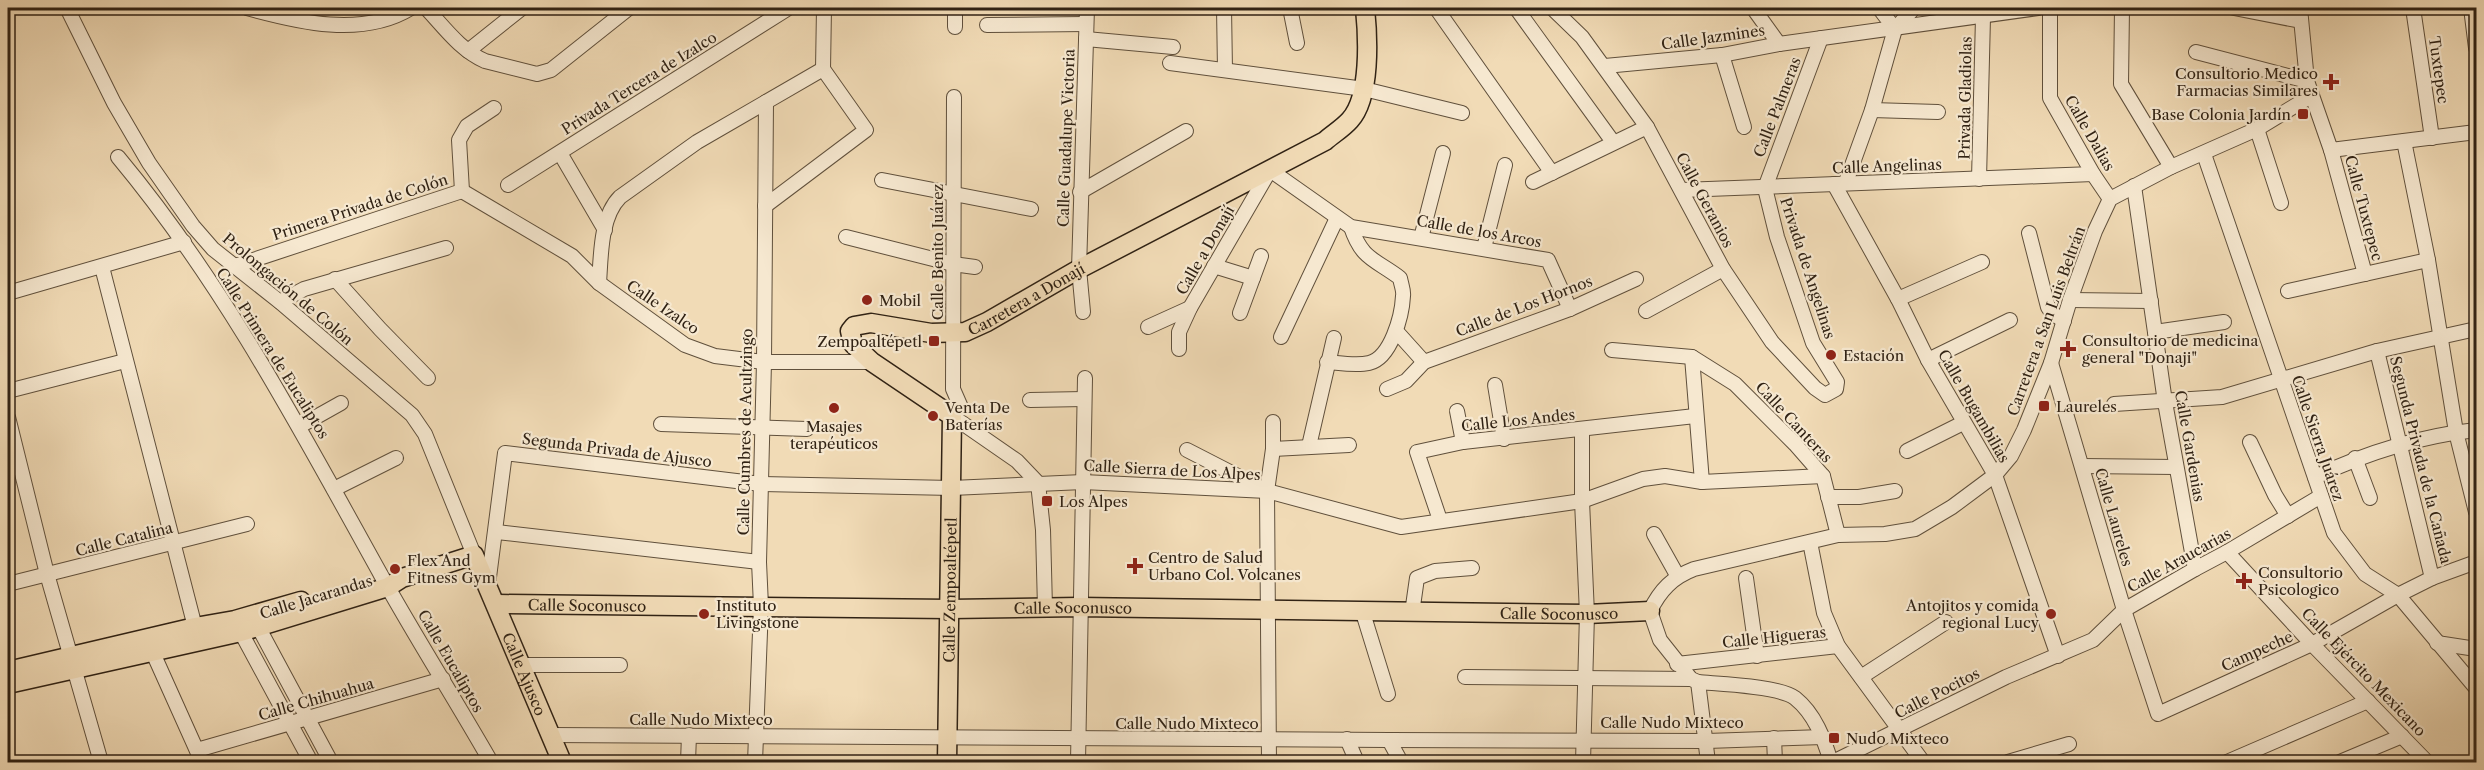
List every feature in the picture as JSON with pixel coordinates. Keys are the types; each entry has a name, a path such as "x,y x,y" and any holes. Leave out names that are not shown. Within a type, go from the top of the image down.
{"main road":[{"name":"Carretera a Donají","path":"956,410 872,362 853,344 850,331 854,326 871,323 931,333 965,332 987,322 1079,269 1325,141 1350,120 1359,105 1364,89 1365,8"},
{"name":"Calle Zempoaltépetl","path":"947,762 952,488 956,410"},
{"name":"Calle Jacarandas","path":"8,684 72,663 247,624 474,555"},
{"name":"Calle Ajusco","path":"474,555 489,585 562,762"},
{"name":"Calle Soconusco","path":"497,604 950,609 1080,607 1364,613 1587,614 1650,611"},
{"name":"Calle Jacarandas","path":"150,645 195,627 247,624"},
{"name":"Calle Jacarandas","path":"8,671 72,663"}],"street":[{"name":"Prolongación de Colón","path":"67,8 114,103 149,163 193,226 213,249 280,302 412,416 425,434 474,555"},
{"path":"247,8 295,21 334,24 376,21 411,8"},
{"path":"426,8 468,51 484,62 537,74 547,73 629,8"},
{"path":"468,51 522,8"},
{"path":"765,206 866,130 823,69 824,8"},
{"path":"955,8 955,27"},
{"name":"Calle Guadalupe Victoria","path":"1083,312 1079,269 1086,8"},
{"path":"1224,8 1225,70"},
{"path":"1290,8 1297,43"},
{"path":"1436,8 1552,173"},
{"path":"1516,8 1613,142"},
{"name":"Calle Geranios","path":"1552,8 1582,37 1647,127 1723,268 1772,342 1815,388 1825,394 1836,389"},
{"path":"1753,8 1779,44"},
{"path":"1879,8 1895,29"},
{"path":"1840,183 1872,110 1895,29 1914,8"},
{"name":"Calle Jazmines","path":"1605,66 1722,55 1779,44 2038,8"},
{"name":"Calle Dalias","path":"2050,8 2050,98 2110,200"},
{"path":"2122,8 2121,84 2171,167"},
{"path":"2110,200 2171,167 2257,129 2311,96 2307,81 2301,14 2235,8"},
{"name":"Tuxtepec","path":"2413,8 2432,138"},
{"path":"2470,8 2476,48"},
{"name":"Privada Tercera de Izalco","path":"508,185 787,9"},
{"name":"Privada Gladiolas","path":"1979,179 1983,17"},
{"path":"987,26 1086,24"},
{"name":"Calle Palmeras","path":"1765,188 1821,38"},
{"path":"1086,39 1173,46"},
{"path":"2196,52 2307,81"},
{"path":"1722,55 1744,127"},
{"path":"1170,63 1364,89 1462,113"},
{"path":"598,283 605,230 612,207 625,193 697,142 823,69"},
{"name":"Calle Tuxtepec","path":"2311,96 2331,150 2365,274"},
{"name":"Calle Benito Juárez","path":"954,97 953,392 956,410"},
{"name":"Calle Cumbres de Acultzingo","path":"756,762 755,735 761,606 760,429 764,362 766,102"},
{"path":"462,191 459,140 467,126 494,108"},
{"path":"1872,110 1938,112"},
{"path":"1533,182 1647,127"},
{"path":"2257,129 2281,203"},
{"path":"1080,192 1186,131"},
{"path":"2331,150 2476,132"},
{"path":"2404,141 2428,260 2456,432 2476,512"},
{"path":"560,153 605,230"},
{"path":"1421,238 1443,153"},
{"name":"Calle Sierra Juárez","path":"2204,154 2334,533 2365,574 2398,595 2476,688"},
{"name":"Calle Primera de Eucaliptos","path":"118,157 157,204 184,242 300,426 334,489 391,581"},
{"path":"1484,248 1505,165"},
{"name":"Calle de los Arcos","path":"1270,170 1351,227 1548,260 1570,309"},
{"name":"Calle a Donají","path":"1179,349 1179,332 1190,308 1270,170"},
{"name":"Calle Angelinas","path":"1682,190 2093,174"},
{"path":"882,180 1031,209"},
{"name":"Calle Bugambilias","path":"1840,183 1928,360 1995,475 2058,656"},
{"name":"Calle Gardenias","path":"2134,186 2165,402 2194,568"},
{"name":"Privada de Angelinas","path":"1765,188 1777,237 1803,315 1813,343 1837,382 1836,389"},
{"name":"Primera Privada de Colón","path":"235,266 462,191"},
{"name":"Calle Izalco","path":"462,191 572,256 598,283 685,345 715,356 764,362 872,362"},
{"name":"Carretera a San Luis Beltrán","path":"1650,611 1657,596 1677,575 1694,568 1838,535 1885,534 1916,529 1952,507 1995,475 2011,456 2024,430 2051,363 2070,300 2104,209 2110,200"},
{"path":"1281,337 1337,218"},
{"path":"1327,362 1370,363 1380,358 1397,332 1404,296 1400,278 1364,254 1351,227"},
{"path":"2029,233 2048,308 2064,321"},
{"path":"846,237 953,264 975,267"},
{"path":"8,293 184,242"},
{"path":"280,302 304,289 446,248"},
{"path":"1240,313 1261,256"},
{"name":"Calle Tuxtepec","path":"2288,291 2428,260"},
{"path":"1898,299 1982,262"},
{"path":"1214,266 1253,278"},
{"path":"102,267 195,627"},
{"path":"1646,311 1723,268"},
{"path":"335,279 428,378"},
{"name":"Calle de Los Hornos","path":"1424,362 1570,309 1636,279"},
{"path":"2070,300 2151,301"},
{"path":"1148,327 1190,308"},
{"path":"1928,360 2010,320"},
{"path":"2155,332 2224,322"},
{"path":"2114,404 2222,397 2377,351 2476,329"},
{"path":"1387,389 1406,381 1424,362 1397,332"},
{"path":"1310,446 1334,338"},
{"path":"1612,350 1692,357 1701,482"},
{"name":"Segunda Privada de la Cañada","path":"2377,351 2432,578"},
{"name":"Calle Canteras","path":"1692,357 1735,384 1795,444 1823,476 1838,535"},
{"path":"8,387 125,361"},
{"name":"Calle Laureles","path":"2051,363 2124,610 2158,714"},
{"path":"1078,762 1085,378"},
{"path":"1495,386 1504,439"},
{"path":"1029,400 1084,399"},
{"path":"300,426 341,403"},
{"name":"Carretera a Donají","path":"956,410 1038,483"},
{"path":"1457,411 1463,442"},
{"name":"Calle Los Andes","path":"1440,520 1417,452 1463,442 1695,416"},
{"path":"8,417 47,574 101,762"},
{"path":"1269,762 1267,491 1273,449 1273,422"},
{"path":"1907,451 1963,423"},
{"path":"661,424 807,429"},
{"path":"1582,430 1582,501 1587,614 1584,762"},
{"path":"2315,477 2355,458 2401,444 2476,430"},
{"path":"2250,442 2275,495 2288,516"},
{"path":"1273,449 1349,445"},
{"path":"1187,450 1267,491"},
{"name":"Segunda Privada de Ajusco","path":"497,532 505,453 760,484"},
{"path":"334,489 396,458"},
{"path":"2355,458 2370,498"},
{"path":"2082,466 2176,466"},
{"name":"Calle Sierra de Los Alpes","path":"760,484 952,488 1083,482 1267,491 1401,527 1582,501 1643,479 1665,476 1701,482 1823,476"},
{"path":"1038,483 1043,530 1045,608"},
{"path":"1828,497 1859,497 1895,491"},
{"name":"Calle Araucarias","path":"2058,656 2093,640 2124,610 2321,496"},
{"name":"Calle Catalina","path":"8,584 247,524"},
{"path":"489,585 497,532 759,562"},
{"path":"1654,534 1677,575"},
{"path":"1810,542 1824,613 1838,646"},
{"name":"Calle Ejército Mexicano","path":"2227,552 2312,644 2427,762"},
{"name":"Campeche","path":"2158,714 2312,644 2432,578 2476,562"},
{"path":"1412,613 1417,578 1435,571 1473,568"},
{"path":"1746,578 1757,656"},
{"name":"Calle Eucaliptos","path":"391,581 443,679 491,762"},
{"path":"1650,611 1660,640 1677,664 1695,681 1707,741 1708,762"},
{"path":"1364,613 1388,694"},
{"path":"1861,677 1946,622"},
{"path":"247,624 331,762"},
{"path":"247,624 290,724 311,762"},
{"path":"2437,643 2476,649"},
{"path":"150,645 199,756"},
{"name":"Calle Higueras","path":"1677,664 1838,646 1923,762"},
{"name":"Calle Pocitos","path":"1832,762 2006,677 2058,656"},
{"path":"521,665 620,665"},
{"path":"1465,677 1695,681 1748,687 1793,696 1809,713 1823,737 1832,762"},
{"name":"Calle Chihuahua","path":"199,756 290,724 443,679"},
{"path":"2227,762 2367,701"},
{"name":"Calle Nudo Mixteco","path":"550,735 755,735 1077,740 1583,739 1707,741 1823,737"},
{"path":"688,735 688,762"},
{"path":"2340,762 2403,736"},
{"path":"1774,738 1775,762"},
{"path":"1347,739 1357,762"},
{"path":"1389,740 1401,762"},
{"path":"2007,762 2069,744"}],"place":[{"name":"Consultorio Medico Farmacias Similares","path":"2331,82"},
{"name":"Base Colonia Jardín","path":"2303,114"},
{"name":"Mobil","path":"867,300"},
{"name":"Zempoaltépetl","path":"934,341"},
{"name":"Consultorio de medicina general \"Donaji\"","path":"2068,349"},
{"name":"Estación","path":"1831,355"},
{"name":"Laureles","path":"2044,406"},
{"name":"Masajes terapéuticos","path":"834,408"},
{"name":"Venta De Baterías","path":"933,416"},
{"name":"Los Alpes","path":"1047,501"},
{"name":"Centro de Salud Urbano Col. Volcanes","path":"1135,566"},
{"name":"Flex And Fitness Gym","path":"395,569"},
{"name":"Consultorio Psicologico","path":"2244,581"},
{"name":"Instituto Livingstone","path":"704,614"},
{"name":"Antojitos y comida regional Lucy","path":"2051,614"},
{"name":"Nudo Mixteco","path":"1834,738"}]}
